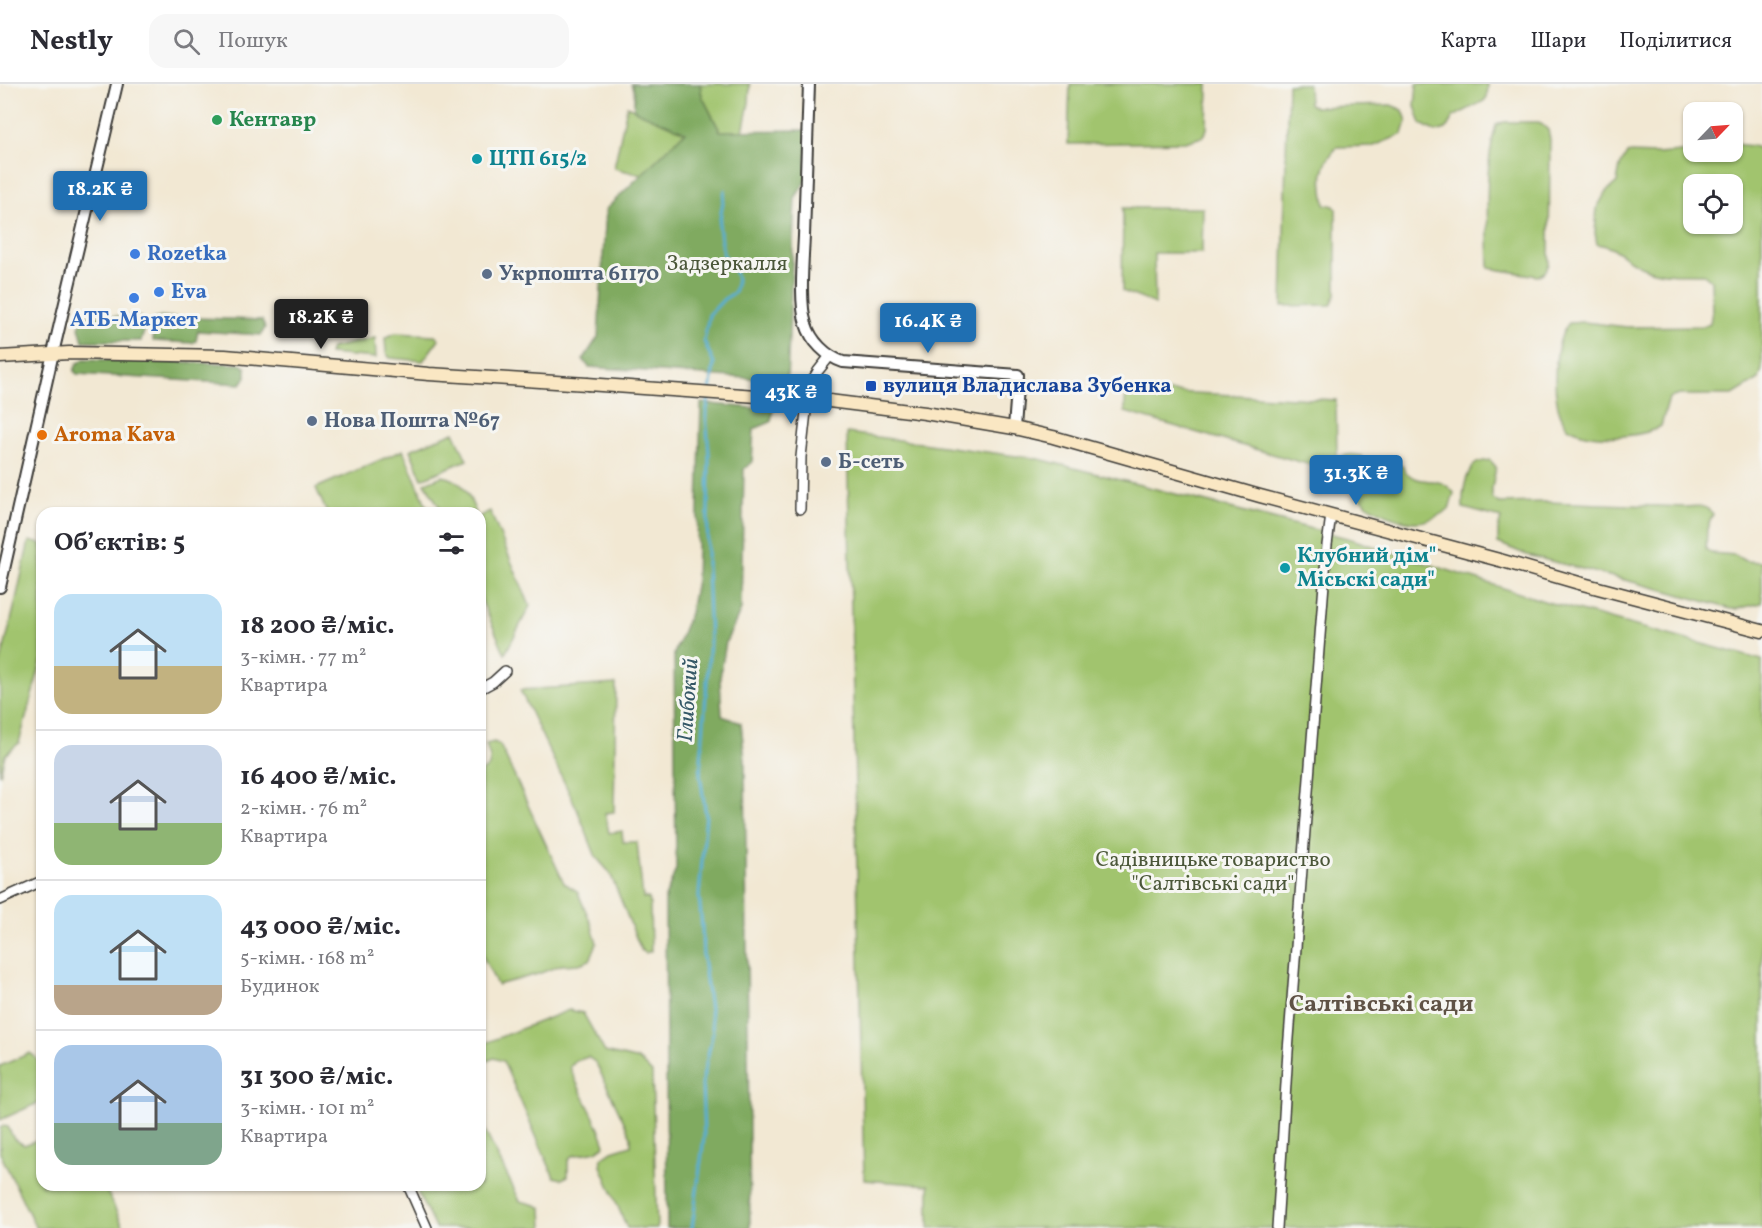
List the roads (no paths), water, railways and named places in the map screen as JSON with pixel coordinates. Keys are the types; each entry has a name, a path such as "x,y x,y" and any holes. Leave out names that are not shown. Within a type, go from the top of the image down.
{"main road":[{"path":"0,357 53,353 225,356 475,378 587,384 876,406 1014,428 1064,440 1331,515 1762,631"}],"street":[{"path":"0,586 117,84"},
{"path":"809,84 803,255 803,313 806,326 819,347 836,360 1018,375 1014,428"},
{"path":"800,509 801,457 808,393 812,381 830,356"},
{"path":"1277,1228 1312,735 1331,515"},
{"path":"486,685 493,682 505,670"},
{"path":"0,900 36,884"},
{"path":"411,1191 427,1228"}],"waterway":[{"name":"Глибокий","path":"710,391 714,364 704,341 709,315 724,299 734,293 737,280 734,268 723,254 719,225 725,190"},
{"name":"Глибокий","path":"692,1228 704,1137 702,1082 713,1032 703,957 699,896 706,815 700,775 710,640 707,565 709,454 706,415 709,397"}],"place":[{"name":"Кентавр","path":"217,120"},
{"name":"ЦТП 615/2","path":"477,159"},
{"name":"Rozetka","path":"135,254"},
{"name":"Укрпошта 61170","path":"487,274"},
{"name":"Eva","path":"159,292"},
{"name":"АТБ-Маркет","path":"134,298"},
{"name":"вулиця Владислава Зубенка","path":"871,386"},
{"name":"Нова Пошта №67","path":"312,421"},
{"name":"Aroma Kava","path":"42,435"},
{"name":"Б-сеть","path":"826,462"},
{"name":"Клубний дім\" Місьскі сади\"","path":"1285,568"}],"district":[{"name":"Салтівські сади","path":"1381,1005"}],"park label":[{"name":"Задзеркалля","path":"727,264"},
{"name":"Садівницьке товариство \"Салтівські сади\"","path":"1213,872"}]}
